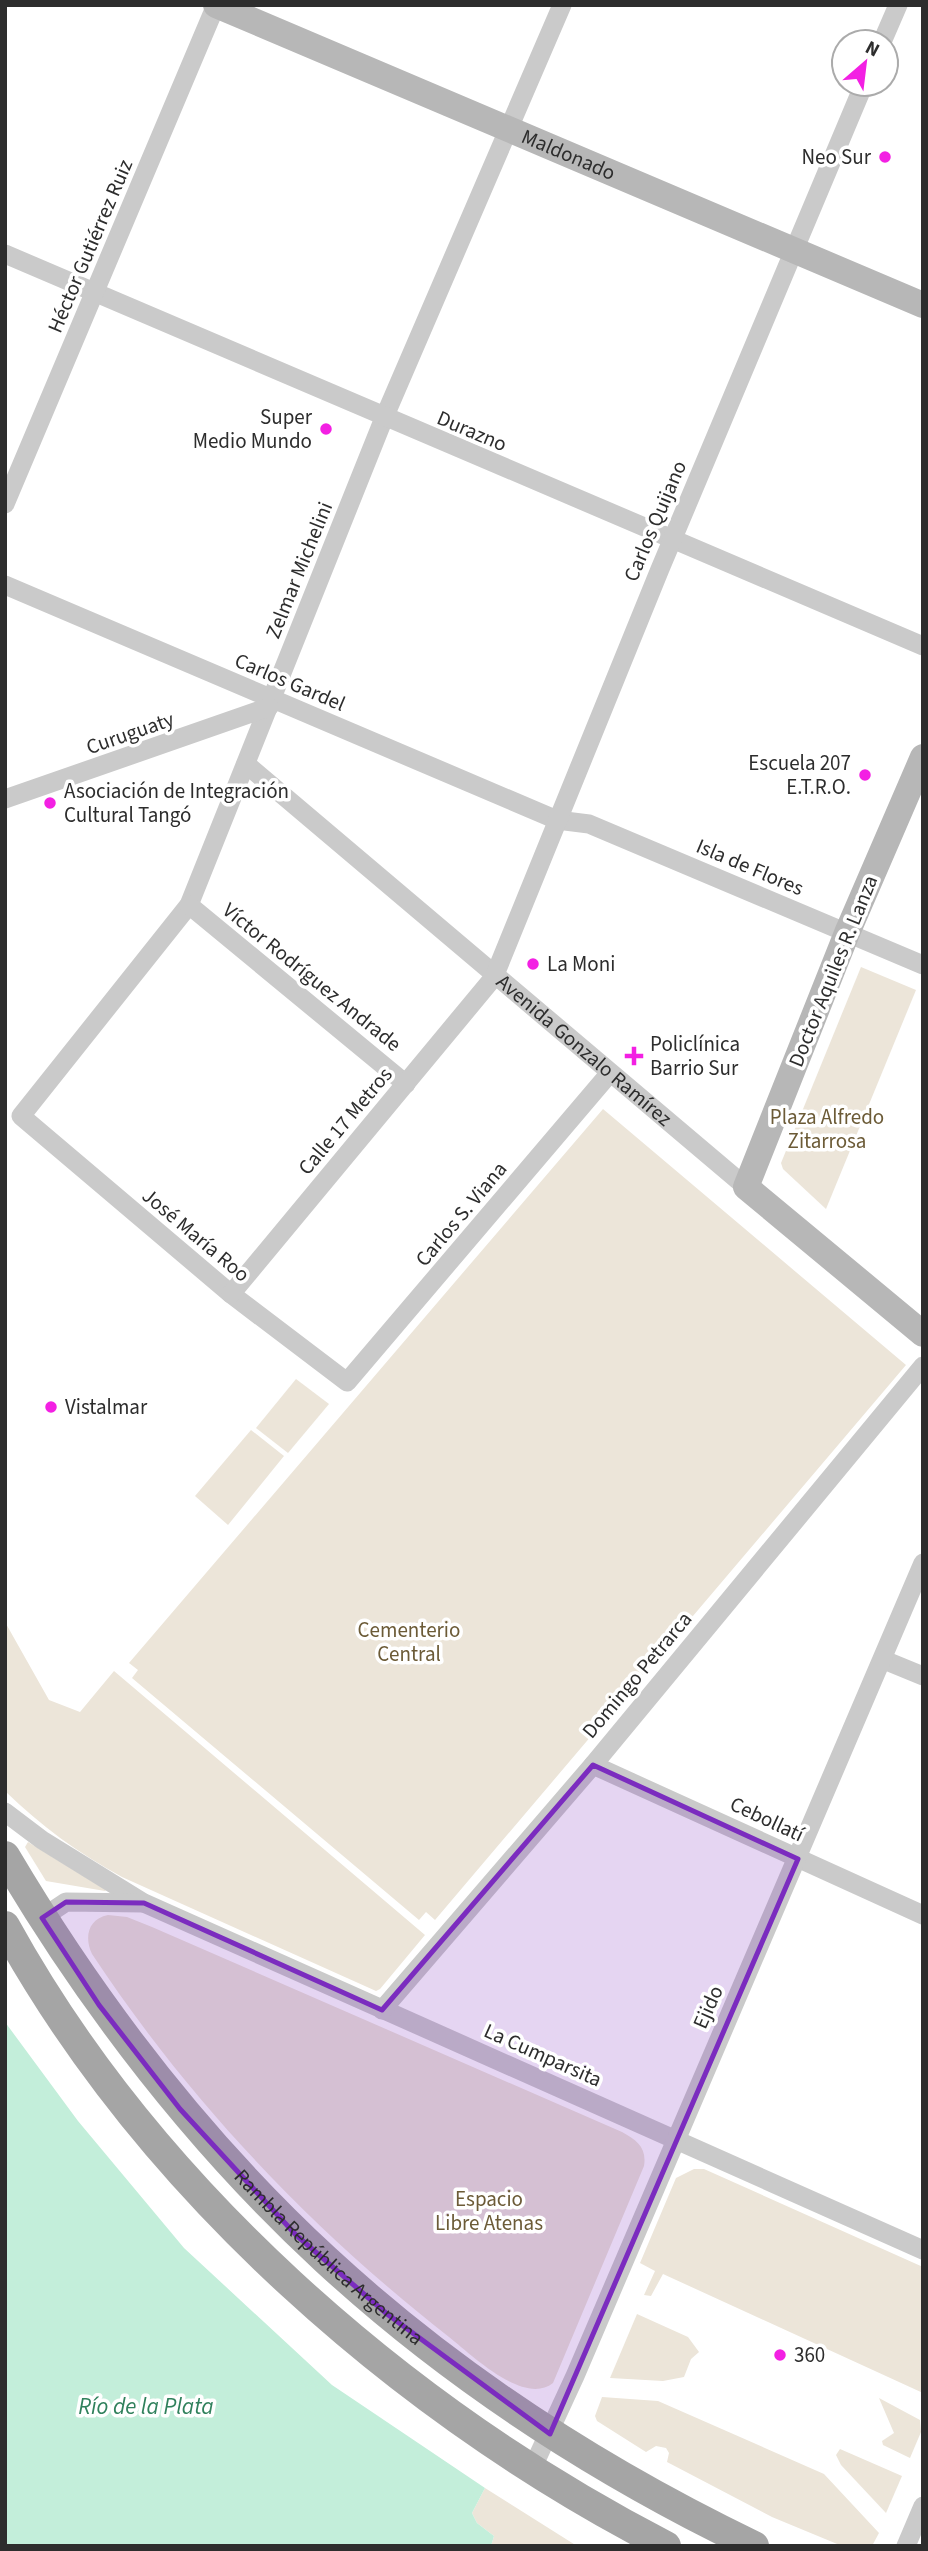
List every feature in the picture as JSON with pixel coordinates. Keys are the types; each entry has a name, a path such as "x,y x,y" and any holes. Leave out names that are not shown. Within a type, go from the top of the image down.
{"main road":[{"name":"Rambla República Argentina","path":"5,1856 99,2005 180,2109 232,2169 296,2235 387,2315 550,2434 646,2492 754,2546"},
{"name":"Rambla República Argentina","path":"5,1926 43,1989 144,2126 230,2223 302,2292 383,2362 481,2436 532,2469 666,2546"}],"street":[{"name":"Maldonado","path":"216,5 923,305"},
{"name":"Héctor Gutiérrez Ruiz","path":"5,504 216,5"},
{"name":"Zelmar Michelini","path":"21,1116 189,905 384,418 562,5"},
{"path":"888,28 898,5"},
{"name":"Carlos Quijano","path":"494,977 672,540 858,98"},
{"name":"Durazno","path":"5,254 923,646"},
{"name":"Carlos Gardel","path":"5,585 271,703 557,820"},
{"name":"Curuguaty","path":"5,799 178,741 271,703"},
{"name":"Doctor Aquiles R. Lanza","path":"746,1187 846,933 923,757"},
{"name":"Avenida Gonzalo Ramírez","path":"246,764 609,1074 923,1334"},
{"name":"Isla de Flores","path":"557,820 589,824 923,965"},
{"name":"Víctor Rodríguez Andrade","path":"189,905 406,1084"},
{"name":"Calle 17 Metros","path":"230,1294 494,977"},
{"name":"Carlos S. Viana","path":"347,1382 609,1074"},
{"name":"José María Roo","path":"21,1116 230,1294 347,1382"},
{"name":"Domingo Petrarca","path":"382,2010 593,1765 923,1366"},
{"name":"Ejido","path":"532,2469 550,2434 675,2138 884,1660 923,1563"},
{"path":"884,1660 923,1676"},
{"name":"Cebollatí","path":"593,1765 923,1915"},
{"name":"La Cumparsita","path":"5,1812 42,1840 144,1903 923,2250"},
{"name":"La Cumparsita","path":"42,1918 66,1902 144,1903"},
{"path":"906,2546 923,2506"}],"highlighted area":[{"path":"593,1765 798,1859 550,2434 387,2314 296,2235 180,2109 99,2005 42,1918 66,1902 144,1903 382,2010"}],"green space":[{"name":"Plaza Alfredo Zitarrosa","path":"861,967 916,990 826,1209 783,1169 781,1163"},
{"name":"Cementerio Central","path":"603,1109 906,1365 435,1920 426,1912 419,1920 132,1678 138,1670 129,1663"},
{"path":"296,1379 329,1404 288,1453 256,1428"},
{"path":"251,1430 284,1456 228,1525 195,1496"},
{"path":"5,1622 49,1700 80,1712 114,1671 425,1935 380,1989 376,1991 122,1877 60,1838 5,1791"},
{"path":"28,1842 106,1890 46,1881 25,1847"},
{"name":"Espacio Libre Atenas","path":"108,1915 127,1917 152,1927 622,2132 636,2142 644,2154 644,2166 553,2383 541,2388 528,2388 514,2384 485,2366 398,2296 301,2207 255,2160 169,2061 92,1954 88,1935 92,1925 96,1920"},
{"path":"694,2169 704,2169 923,2267 923,2393 663,2274 651,2296 644,2295 655,2271 640,2263 676,2178"},
{"path":"637,2314 688,2337 699,2352 691,2359 684,2377 663,2381 610,2378"},
{"path":"602,2397 658,2401 824,2474 879,2533 872,2546 842,2546 772,2517 667,2462 669,2453 666,2448 656,2446 646,2452 597,2421 595,2416"},
{"path":"879,2398 920,2420 921,2432 910,2458 883,2445 882,2441 894,2433"},
{"path":"840,2449 902,2476 886,2513 841,2465 836,2455"},
{"path":"485,2488 577,2546 491,2546 494,2536 477,2523 472,2513"}],"water":[{"name":"Río de la Plata","path":"5,2022 78,2121 184,2248 332,2385 485,2488 472,2513 477,2523 494,2536 491,2546 5,2546"}],"place":[{"name":"Neo Sur","path":"885,157"},
{"name":"Super Medio Mundo","path":"326,429"},
{"name":"Escuela 207 E.T.R.O.","path":"865,775"},
{"name":"Asociación de Integración Cultural Tangó","path":"50,803"},
{"name":"La Moni","path":"533,964"},
{"name":"Policlínica Barrio Sur","path":"634,1056"},
{"name":"Vistalmar","path":"51,1407"},
{"name":"360","path":"780,2355"}]}
